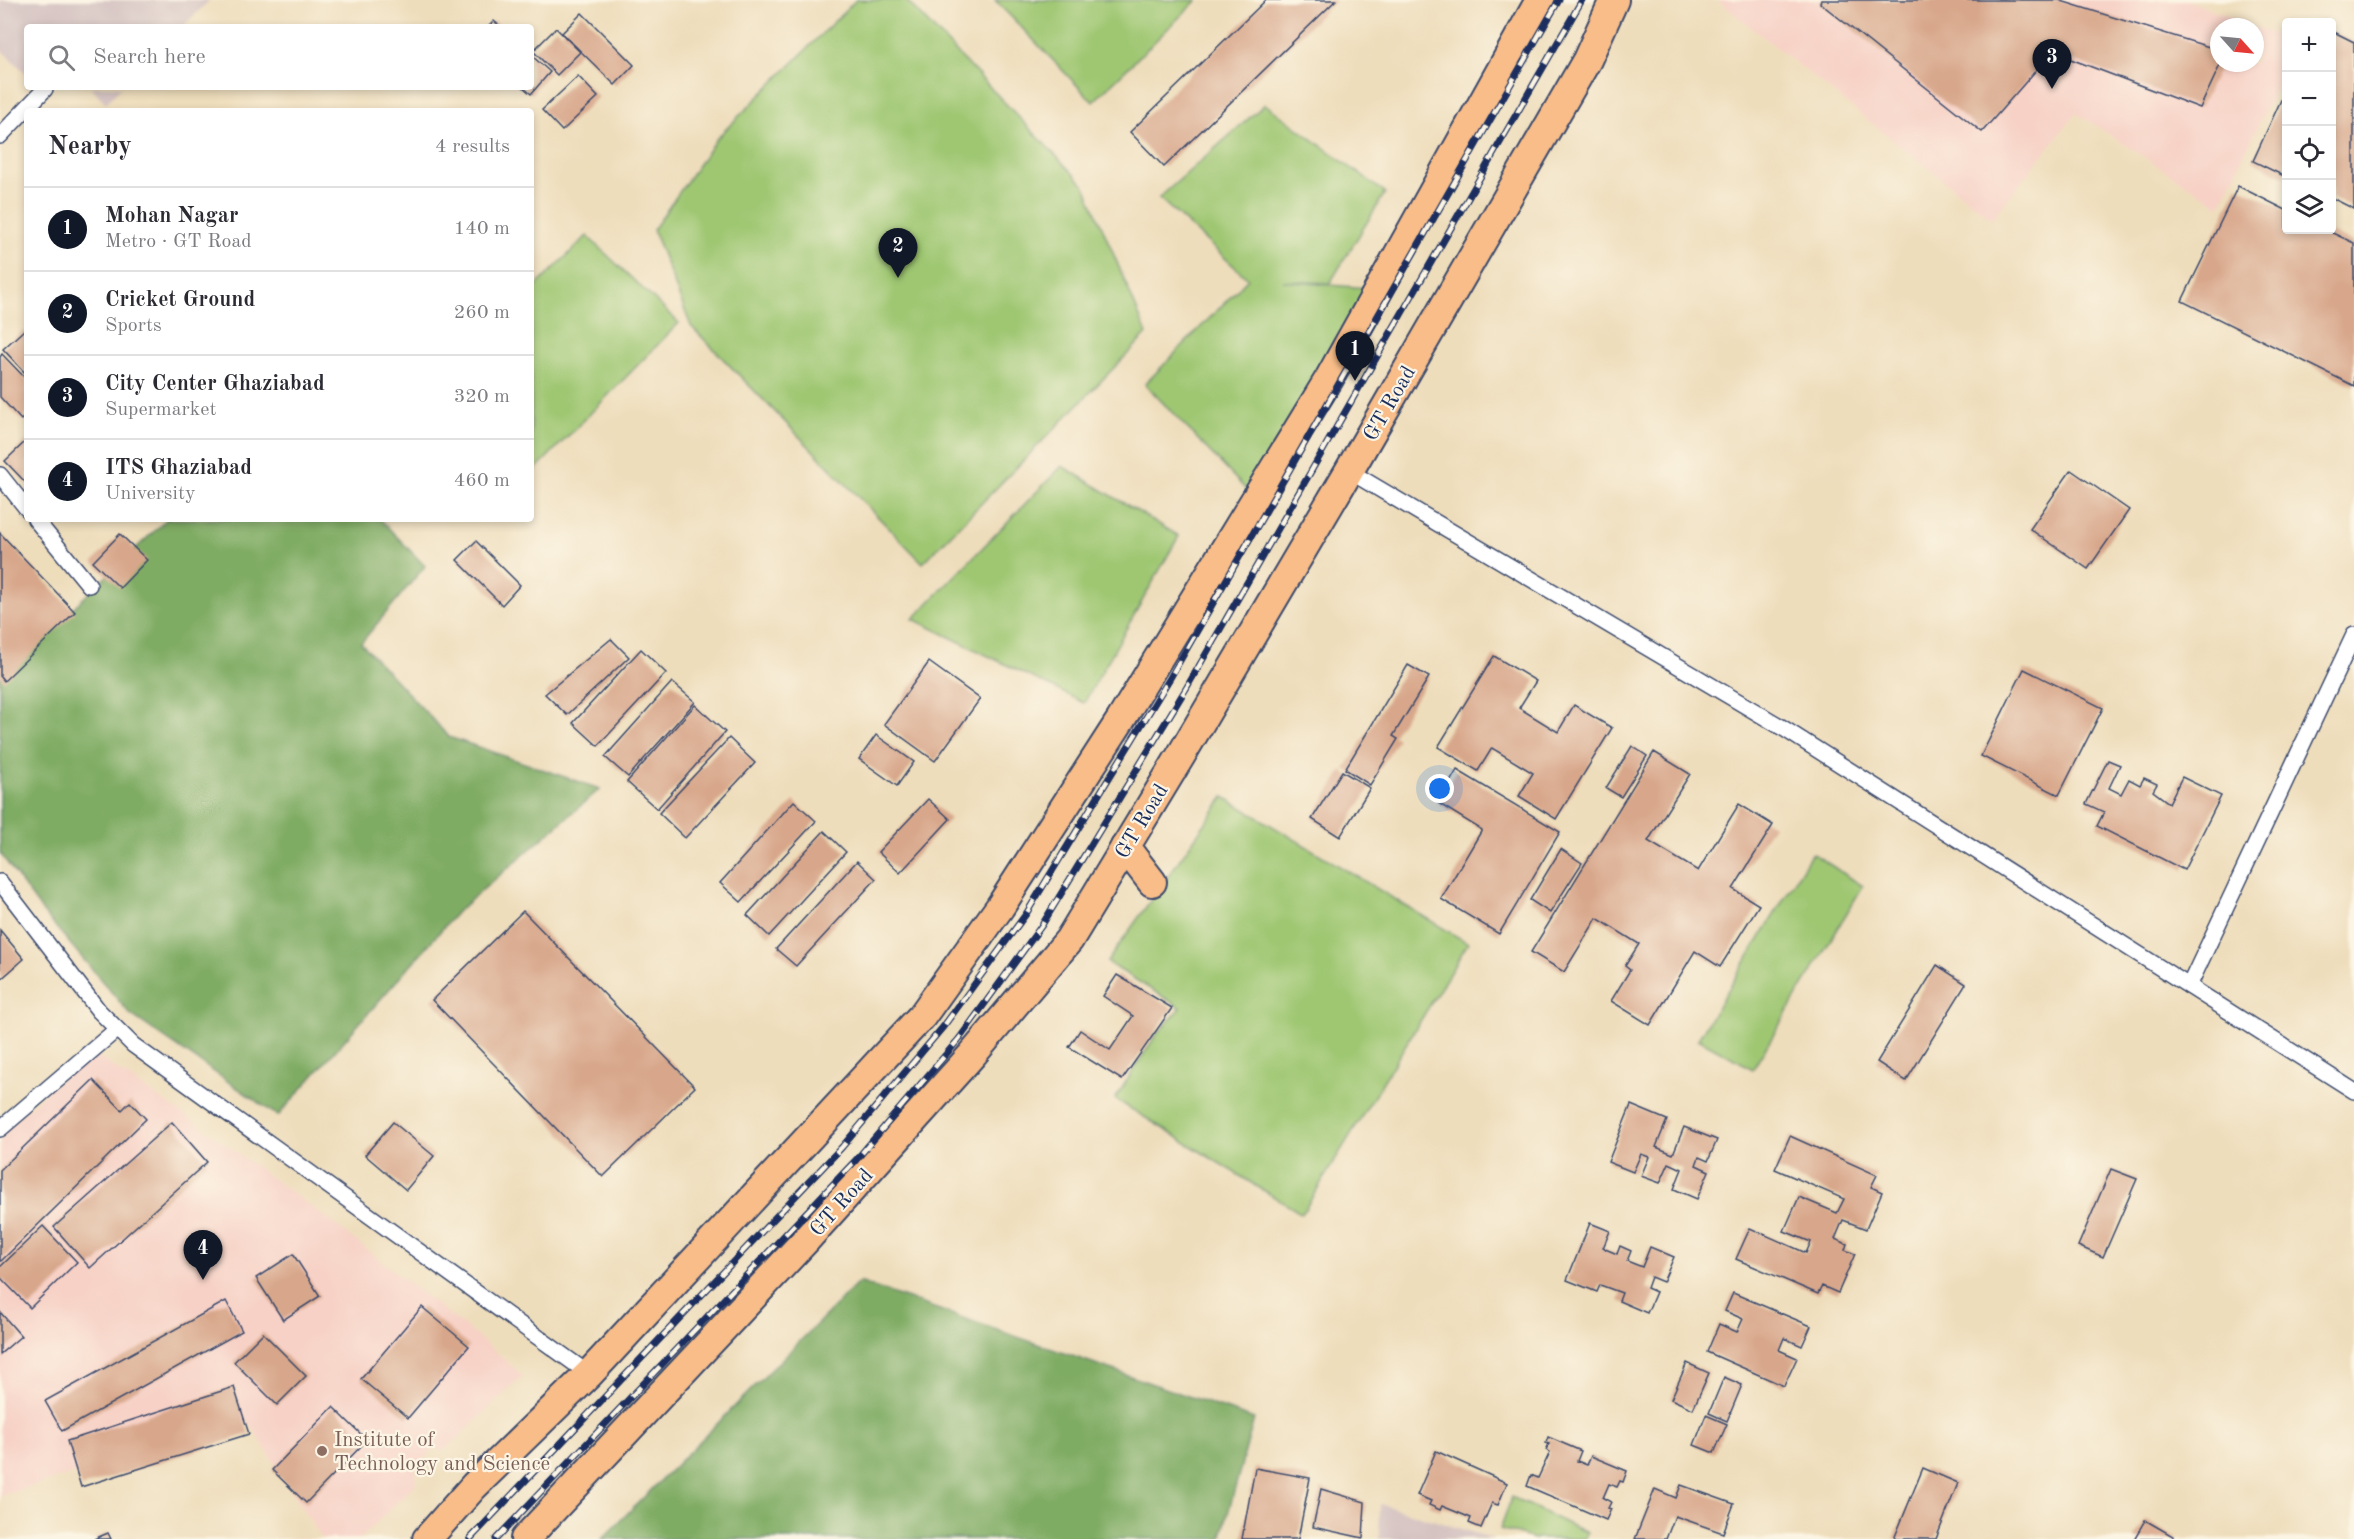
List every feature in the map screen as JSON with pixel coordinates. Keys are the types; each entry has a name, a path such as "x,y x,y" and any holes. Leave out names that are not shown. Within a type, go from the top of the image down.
{"highway":[{"path":"427,1539 474,1486 589,1374 922,1016 1000,907 1120,721 1329,379 1540,0"},
{"name":"GT Road","path":"525,1539 804,1242 972,1055 1069,940 1349,471 1587,60 1614,0"},
{"path":"1125,848 1152,882"}],"street":[{"path":"26,108 44,90"},
{"path":"0,135 24,110"},
{"path":"1349,471 1783,728 2354,1091"},
{"path":"0,475 24,505"},
{"path":"37,522 89,585"},
{"path":"2189,986 2354,634"},
{"path":"0,882 99,1011 133,1046 589,1374"},
{"path":"0,1129 116,1030"}],"shaded area":[{"path":"0,0 210,0 185,24 24,24 24,71 0,49"},
{"path":"1717,0 2187,0 2233,18 2210,18 2210,72 2264,72 2264,30 2282,37 2282,74 2220,206 2076,113 1992,219"},
{"path":"93,90 119,90 106,103"},
{"path":"91,1052 195,1122 328,1219 483,1341 523,1376 444,1451 434,1448 416,1467 416,1484 360,1539 322,1539 248,1421 0,1496 0,1134"},
{"path":"1380,1504 1494,1539 1379,1539"}],"green space":[{"path":"856,0 906,0 1085,186 1147,334 923,563 691,326 653,230 717,138"},
{"path":"995,0 1197,0 1093,102"},
{"path":"1265,104 1385,193 1330,283 1283,281 1378,289 1255,499 1145,384 1248,279 1159,198"},
{"path":"587,236 679,323 534,471 534,288"},
{"path":"1062,466 1179,536 1084,703 913,619"},
{"path":"164,522 383,522 425,566 361,643 449,737 600,789 458,911 278,1116 130,1014 43,912 0,853 0,677"},
{"path":"1224,797 1468,943 1302,1214 1115,1099 1156,1035 1181,1008 1107,962"},
{"path":"1812,853 1863,886 1753,1069 1698,1039"},
{"path":"859,1282 1254,1419 1221,1539 602,1539"},
{"path":"1512,1497 1587,1533 1585,1539 1535,1539 1500,1529"}],"building":[{"path":"1266,0 1336,0 1164,167 1130,132"},
{"path":"1821,0 2058,0 2210,47 2210,72 2217,72 2200,108 2052,52 1982,132 1820,3"},
{"path":"582,13 634,65 615,85 562,33"},
{"path":"556,28 580,52 557,75 534,50"},
{"path":"2336,33 2354,42 2354,209 2336,200"},
{"path":"534,58 550,72 531,94 526,90 534,90"},
{"path":"578,76 598,97 562,131 542,110"},
{"path":"2282,98 2282,175 2253,161"},
{"path":"2238,186 2282,208 2282,234 2335,234 2354,243 2354,386 2182,301"},
{"path":"24,330 24,372 3,349"},
{"path":"2,354 24,377 24,417 21,420 0,397 0,357"},
{"path":"24,443 24,481 5,461"},
{"path":"2071,470 2129,510 2088,569 2030,529"},
{"path":"0,533 75,612 4,681 0,676"},
{"path":"120,534 147,560 120,588 93,562"},
{"path":"476,541 520,585 502,605 457,560"},
{"path":"611,639 629,657 567,715 545,694"},
{"path":"641,649 666,673 598,746 573,723"},
{"path":"1494,656 1536,681 1519,708 1558,732 1574,705 1612,728 1556,819 1519,796 1533,773 1492,748 1478,771 1438,747"},
{"path":"929,662 980,699 935,761 884,724"},
{"path":"1408,665 1429,677 1393,736 1398,739 1370,785 1345,769"},
{"path":"2024,669 2103,708 2059,795 1981,756"},
{"path":"672,682 695,702 628,777 605,757"},
{"path":"695,705 725,732 657,809 627,782"},
{"path":"876,735 914,762 897,786 859,759"},
{"path":"729,738 755,763 685,838 659,813"},
{"path":"1632,746 1647,756 1621,797 1606,788"},
{"path":"1654,752 1690,774 1648,841 1698,871 1739,804 1773,825 1733,889 1759,905 1720,967 1695,951 1650,1025 1611,1001 1630,970 1625,966 1639,944 1597,918 1564,972 1531,952"},
{"path":"2108,760 2120,765 2109,788 2121,794 2129,779 2140,785 2144,778 2157,784 2153,791 2169,803 2182,777 2221,796 2184,870 2097,826 2104,812 2086,804"},
{"path":"1457,770 1560,832 1499,934 1441,899 1482,830 1438,803"},
{"path":"1342,771 1370,788 1340,837 1312,819"},
{"path":"928,799 950,819 900,873 878,852"},
{"path":"794,801 816,821 741,902 720,883"},
{"path":"824,831 846,852 769,936 747,915"},
{"path":"1561,849 1582,863 1550,913 1530,900"},
{"path":"857,861 876,879 796,966 776,949"},
{"path":"523,911 695,1087 603,1177 432,1000"},
{"path":"0,930 24,959 0,980"},
{"path":"1937,965 1966,984 1906,1081 1877,1062"},
{"path":"1117,975 1172,1008 1122,1080 1069,1047 1080,1030 1110,1050 1133,1016 1103,996"},
{"path":"93,1080 122,1110 130,1102 146,1119 0,1262 0,1170"},
{"path":"1631,1105 1667,1120 1656,1147 1673,1154 1684,1127 1717,1140 1708,1161 1699,1157 1696,1165 1709,1171 1697,1199 1674,1189 1682,1169 1669,1163 1660,1183 1641,1176 1649,1157 1641,1154 1633,1172 1608,1162"},
{"path":"172,1122 207,1162 90,1268 54,1227"},
{"path":"393,1122 434,1156 406,1190 365,1155"},
{"path":"1790,1136 1877,1175 1871,1187 1882,1192 1866,1229 1843,1220 1835,1239 1847,1244 1845,1250 1855,1254 1838,1293 1822,1286 1818,1294 1736,1259 1750,1228 1806,1253 1811,1242 1784,1231 1799,1197 1837,1213 1844,1199 1775,1169"},
{"path":"2111,1169 2137,1179 2103,1257 2078,1246"},
{"path":"1590,1223 1610,1231 1603,1248 1617,1254 1620,1246 1631,1251 1627,1261 1642,1267 1650,1247 1674,1257 1663,1282 1651,1277 1647,1288 1656,1292 1647,1313 1619,1301 1622,1293 1600,1285 1597,1292 1567,1280"},
{"path":"43,1226 77,1262 30,1308 0,1277 0,1267"},
{"path":"293,1254 320,1296 283,1320 256,1278"},
{"path":"1733,1293 1811,1326 1802,1346 1784,1338 1779,1350 1797,1358 1784,1386 1707,1352 1719,1324 1737,1332 1743,1319 1725,1311"},
{"path":"226,1301 242,1331 62,1431 45,1401"},
{"path":"422,1307 469,1346 408,1418 361,1379"},
{"path":"0,1312 21,1336 0,1354"},
{"path":"263,1333 306,1376 277,1405 234,1362"},
{"path":"1687,1363 1709,1373 1693,1409 1671,1399"},
{"path":"1724,1377 1742,1385 1727,1421 1709,1413"},
{"path":"234,1387 249,1434 81,1487 67,1441"},
{"path":"333,1407 367,1440 306,1503 272,1470"},
{"path":"1706,1415 1727,1424 1714,1453 1694,1445"},
{"path":"1548,1437 1581,1451 1577,1461 1587,1465 1591,1456 1627,1471 1623,1482 1620,1481 1617,1487 1609,1484 1603,1498 1611,1502 1608,1508 1611,1509 1606,1520 1527,1486 1531,1475 1538,1478 1550,1452 1546,1450 1549,1444 1546,1443"},
{"path":"1436,1451 1507,1483 1498,1505 1492,1503 1481,1528 1469,1523 1471,1518 1442,1506 1440,1510 1429,1505 1431,1501 1417,1495"},
{"path":"1255,1468 1310,1478 1298,1539 1242,1539"},
{"path":"1923,1468 1958,1483 1936,1539 1894,1539"},
{"path":"1681,1485 1734,1504 1723,1533 1675,1516 1666,1539 1635,1539 1655,1489 1676,1498"},
{"path":"1321,1489 1365,1502 1363,1538 1313,1527"},
{"path":"2145,1520 2178,1539 2134,1539"},
{"path":"108,1533 111,1539 94,1539"}],"railway":[{"path":"470,1539 842,1147 943,1027 1026,914 1170,678 1559,0"},
{"path":"496,1539 856,1160 959,1039 1042,925 1187,687 1582,0"}],"place":[{"name":"City Center Ghaziabad","path":"2052,89"},
{"name":"Cricket Ground","path":"898,278"},
{"name":"Mohan Nagar","path":"1355,381"},
{"name":"ITS Ghaziabad","path":"203,1280"},
{"name":"Institute of Technology and Science","path":"322,1451"}]}
